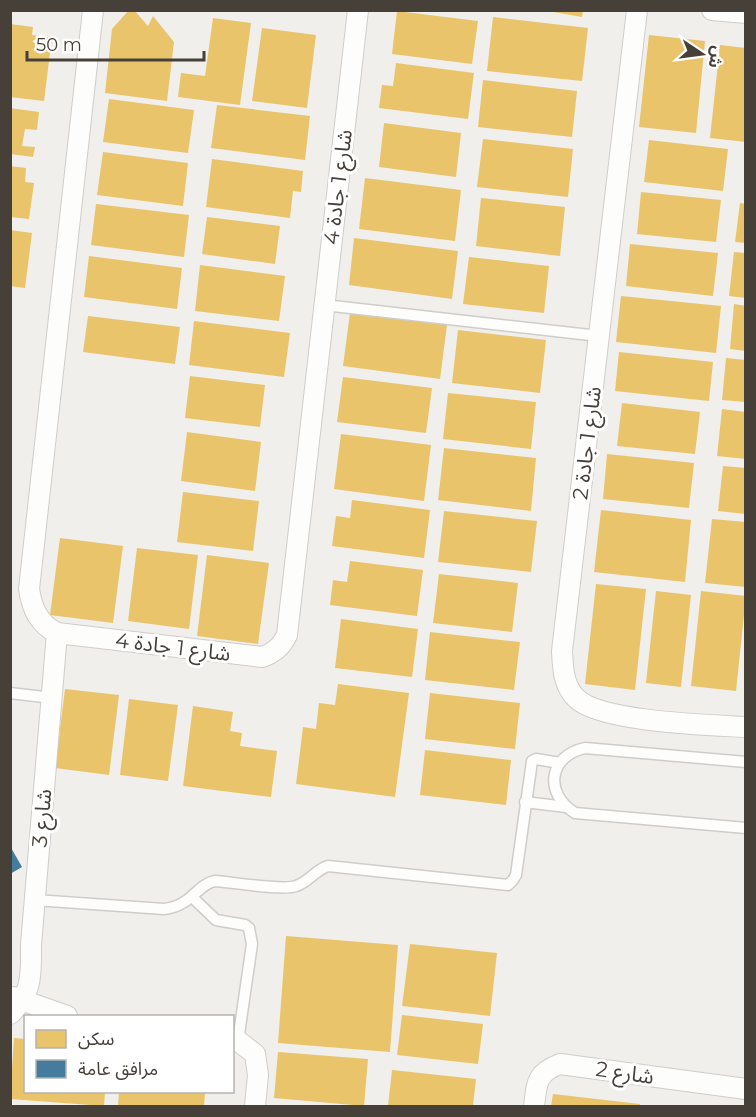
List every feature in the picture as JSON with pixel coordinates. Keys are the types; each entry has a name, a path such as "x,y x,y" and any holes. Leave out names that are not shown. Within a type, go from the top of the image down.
{"street":[{"path":"57,633 48,628 40,619 31,605 29,590 93,10"},
{"name":"شارع 1 جادة 4","path":"57,633 262,657 273,653 281,646 287,635 358,10"},
{"name":"شارع 1 جادة 2","path":"638,10 562,651 564,679 575,698 592,709 672,723 746,727"},
{"path":"712,10 746,13"},
{"name":"شارع 3","path":"57,633 31,945 31,976 15,1004 59,1015"},
{"path":"235,1040 255,1054 258,1075 255,1107"},
{"name":"شارع 2","path":"534,1107 537,1081 547,1069 560,1064 746,1089"}],"lane":[{"path":"324,305 599,336"},
{"path":"10,693 52,698"},
{"path":"746,762 585,748 575,750 560,763 555,772 555,791 566,807 575,813 746,828"},
{"path":"35,900 164,909 181,906 209,882 289,888 296,887 318,869 328,866 508,885 516,875 530,765 533,759 560,763"},
{"path":"525,802 566,807"},
{"path":"192,897 216,920 245,925 249,928 252,944 235,1040"}],"building: سكن":[{"path":"129,10 134,10 148,26 153,16 174,42 167,101 105,93 112,29"},
{"path":"542,10 583,10 582,17"},
{"path":"397,11 478,21 472,64 392,54"},
{"path":"493,17 588,28 582,81 487,71"},
{"path":"213,18 251,23 240,105 178,97 181,73 205,76"},
{"path":"10,24 33,27 32,35 52,37 44,101 10,97"},
{"path":"262,28 316,35 307,108 252,101"},
{"path":"649,35 705,41 696,133 639,127"},
{"path":"720,45 746,48 746,142 710,138"},
{"path":"396,63 474,73 468,119 379,108 382,85 393,86"},
{"path":"483,80 577,91 572,137 478,127"},
{"path":"109,99 194,110 188,153 103,142"},
{"path":"217,105 310,116 305,160 211,148"},
{"path":"10,108 39,112 37,130 25,129 22,146 35,147 33,157 10,154"},
{"path":"384,123 461,133 456,177 379,167"},
{"path":"483,139 573,149 568,197 477,187"},
{"path":"649,140 728,149 723,191 644,182"},
{"path":"103,152 188,163 183,206 97,195"},
{"path":"212,159 303,171 301,192 293,191 290,218 206,207"},
{"path":"10,166 26,168 25,182 34,183 29,219 10,217"},
{"path":"365,178 461,190 455,241 359,229"},
{"path":"641,192 721,200 716,242 637,234"},
{"path":"481,198 565,207 560,256 476,246"},
{"path":"740,203 746,204 746,243 735,242"},
{"path":"96,204 189,215 184,257 91,245"},
{"path":"207,217 280,226 275,264 202,254"},
{"path":"10,230 32,233 25,288 10,286"},
{"path":"354,238 458,251 452,299 349,285"},
{"path":"630,244 718,253 713,296 626,286"},
{"path":"734,252 746,253 746,298 729,296"},
{"path":"89,256 182,268 177,309 84,297"},
{"path":"469,257 549,266 544,313 463,304"},
{"path":"200,265 285,276 279,321 195,311"},
{"path":"621,296 721,306 716,353 616,342"},
{"path":"734,304 746,306 746,351 730,349"},
{"path":"350,313 447,325 440,379 343,366"},
{"path":"88,316 180,327 175,364 83,352"},
{"path":"194,321 290,333 284,377 189,365"},
{"path":"458,330 546,340 540,393 452,383"},
{"path":"619,352 713,362 709,401 615,391"},
{"path":"726,358 746,360 746,402 722,400"},
{"path":"190,376 265,385 260,427 185,418"},
{"path":"343,377 432,388 426,433 337,422"},
{"path":"448,393 536,402 531,449 443,439"},
{"path":"622,403 700,412 695,454 617,446"},
{"path":"722,409 746,412 746,459 717,456"},
{"path":"187,432 261,442 255,491 181,481"},
{"path":"341,434 431,445 424,501 334,489"},
{"path":"444,448 536,458 531,511 438,500"},
{"path":"607,454 694,463 689,508 603,499"},
{"path":"723,466 746,468 746,514 718,511"},
{"path":"183,492 259,501 253,551 177,542"},
{"path":"352,500 430,510 424,558 332,546 336,516 350,518"},
{"path":"601,510 691,520 685,582 594,572"},
{"path":"444,511 537,521 531,572 438,562"},
{"path":"712,519 746,522 746,587 705,583"},
{"path":"60,538 123,546 113,623 50,615"},
{"path":"137,548 198,555 189,629 128,621"},
{"path":"207,555 269,563 258,644 197,636"},
{"path":"350,561 423,570 417,616 330,605 333,580 347,582"},
{"path":"439,574 518,583 512,632 433,623"},
{"path":"596,584 646,589 635,690 585,684"},
{"path":"656,591 691,595 681,687 646,683"},
{"path":"701,591 746,596 736,691 691,686"},
{"path":"341,619 418,629 412,677 335,668"},
{"path":"430,632 520,642 514,690 425,680"},
{"path":"338,684 409,693 395,797 296,784 303,727 316,729 319,703 335,705"},
{"path":"65,689 119,695 109,775 55,768"},
{"path":"430,693 520,703 515,749 425,739"},
{"path":"129,699 178,705 168,781 120,775"},
{"path":"193,706 233,712 230,731 242,733 240,746 277,751 271,797 183,786"},
{"path":"425,750 511,760 506,805 420,795"},
{"path":"286,936 398,945 390,1052 278,1043"},
{"path":"410,944 497,953 490,1016 402,1006"},
{"path":"402,1015 483,1024 478,1064 397,1055"},
{"path":"14,1038 24,1039 24,1093 105,1093 104,1106 10,1099"},
{"path":"278,1052 368,1059 364,1106 274,1098"},
{"path":"392,1070 476,1079 473,1106 388,1106"},
{"path":"119,1093 205,1093 204,1106 118,1106"},
{"path":"553,1094 640,1104 640,1106 551,1106"}],"building: مرافق عامة":[{"path":"10,846 22,867 10,874"}]}
